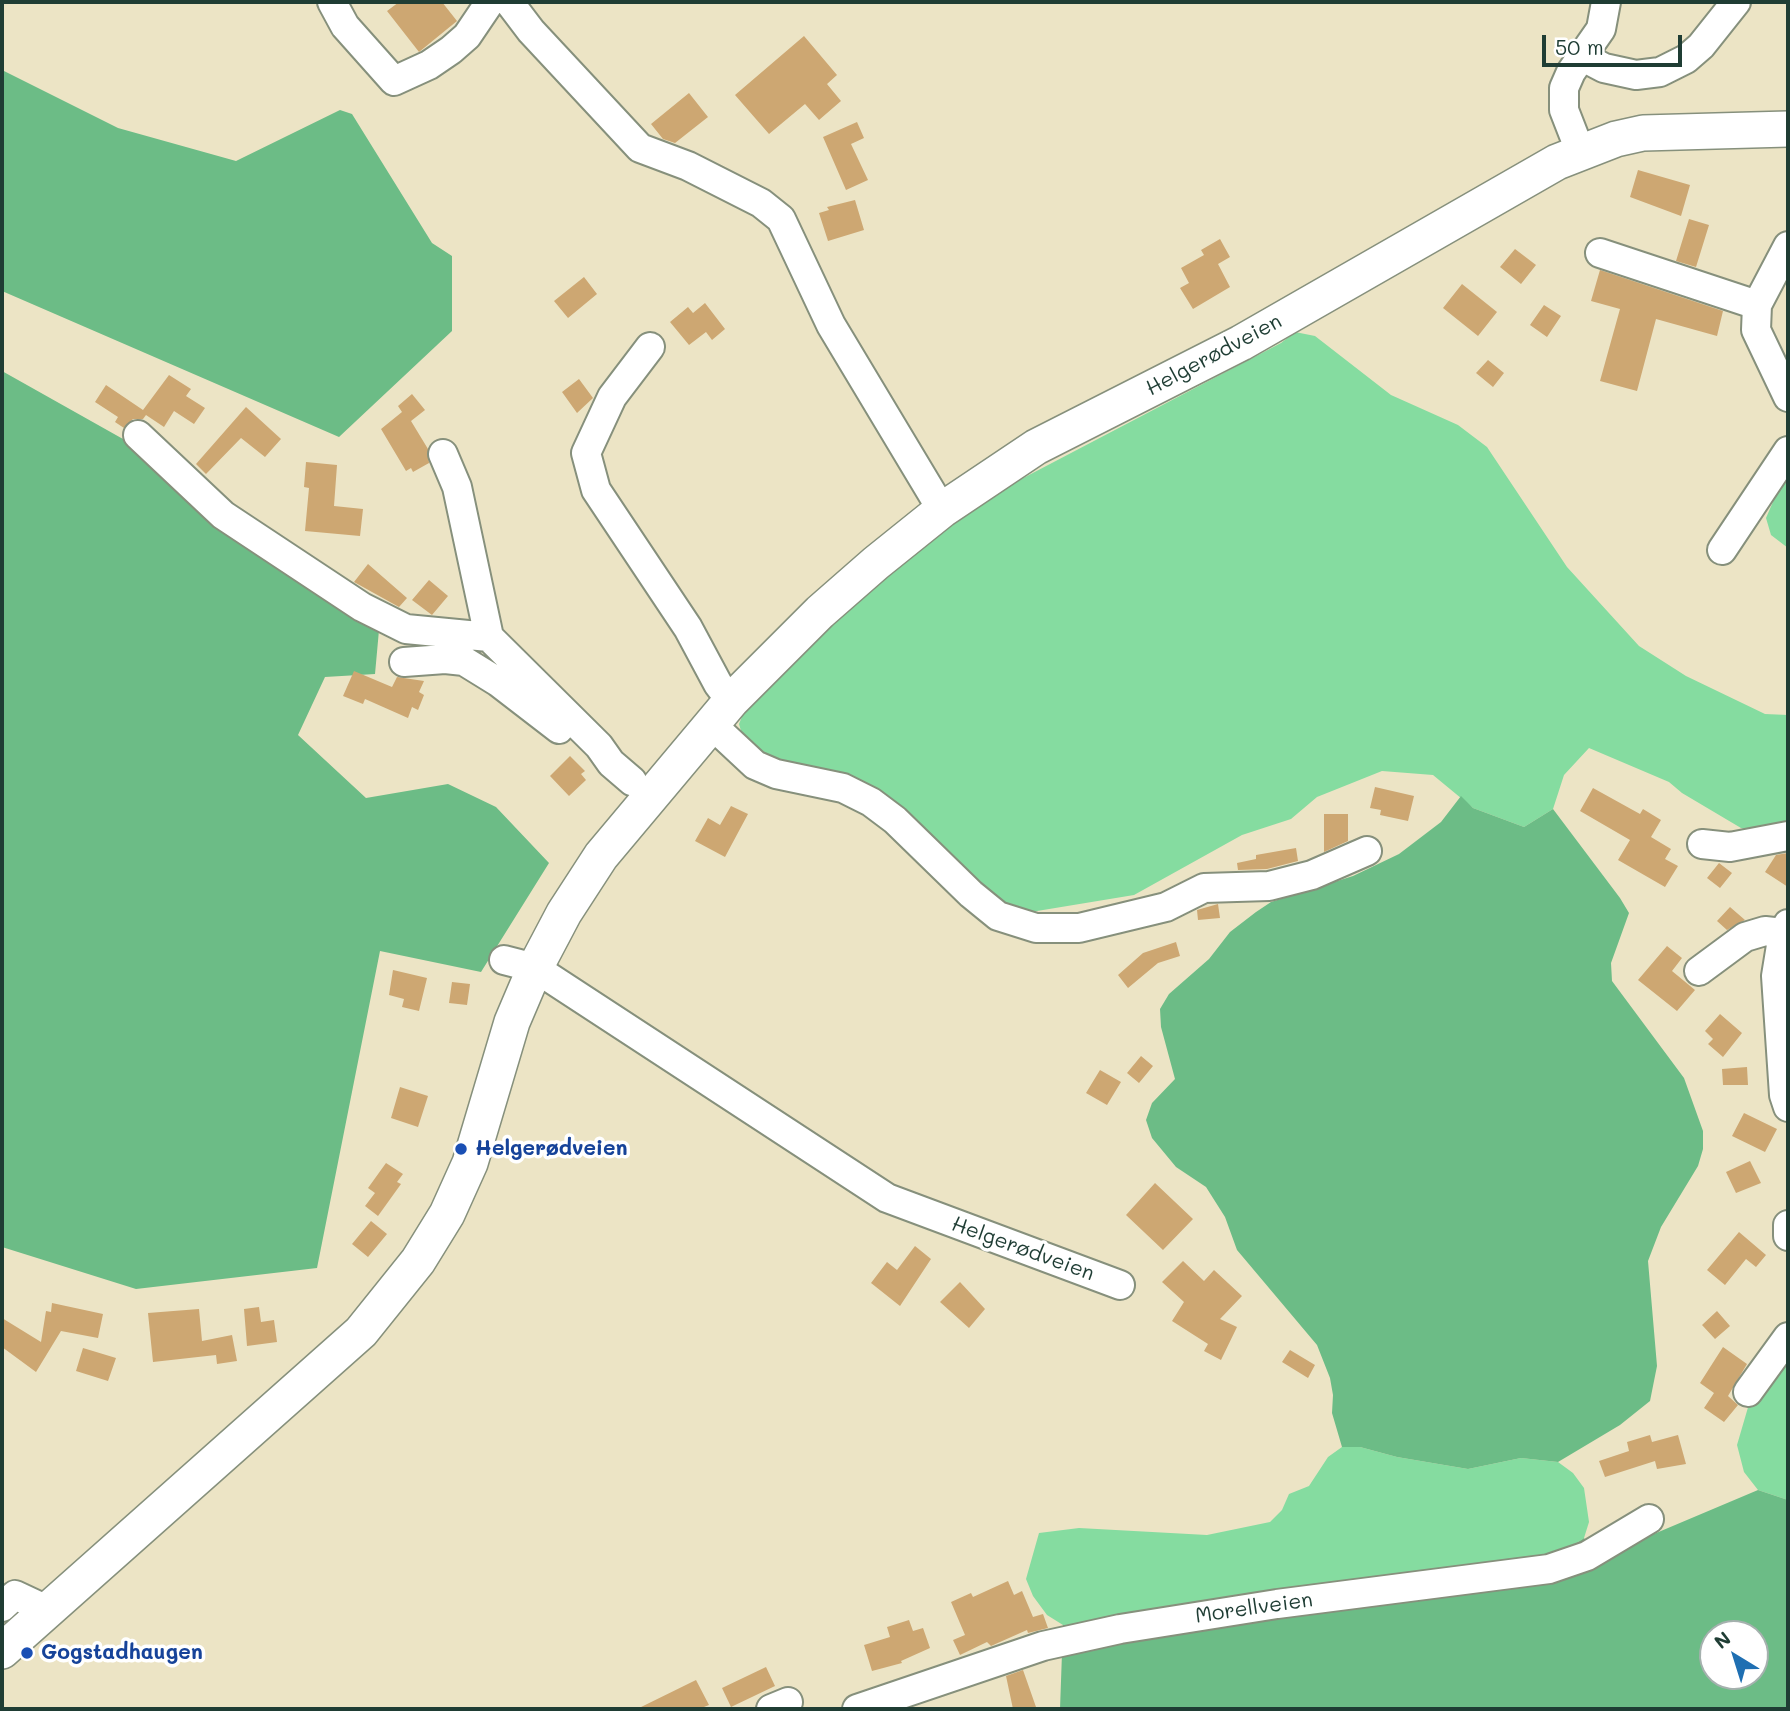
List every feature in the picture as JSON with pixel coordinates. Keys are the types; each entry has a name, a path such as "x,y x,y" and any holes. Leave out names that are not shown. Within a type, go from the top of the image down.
{"main road":[{"name":"Helgerødveien","path":"2,1651 351,1341 418,1261 447,1214 470,1163 512,1022 519,964 564,913 601,856 721,713 820,612 942,510 1036,447 1241,343 1512,186 1580,151 1643,133 1788,130"}],"street":[{"path":"332,2 345,26 394,81 429,65 452,50 467,36 490,2"},
{"path":"509,2 531,32 640,148 688,166 761,203 781,219 831,325 942,510"},
{"path":"1580,151 1564,110 1564,88 1601,29 1606,2"},
{"path":"1713,33 1710,11 1717,2"},
{"path":"1583,57 1604,68 1636,75 1660,72 1686,60 1713,33 1736,2"},
{"path":"1788,246 1757,305 1756,330 1788,397"},
{"path":"1600,253 1673,280 1757,305"},
{"path":"650,347 612,397 586,453 596,490 688,628 718,684 721,713 755,765 776,774 843,788 871,802 895,820 971,894 998,916 1036,928 1079,928 1166,907 1204,888 1269,887 1312,875 1367,851"},
{"path":"138,435 223,515 362,607 406,629 489,637"},
{"path":"1722,551 1788,451"},
{"path":"404,662 444,659 472,666 528,704 586,751 621,772 599,746 489,637 457,487 443,454"},
{"path":"1702,844 1730,846 1788,836"},
{"path":"1699,971 1745,937 1786,928 1776,986 1783,1095 1788,1107"},
{"name":"Helgerødveien","path":"519,964 887,1198 1120,1285"},
{"path":"1748,1392 1788,1337"},
{"name":"Morellveien","path":"857,1709 1043,1646 1120,1629 1277,1604 1549,1569 1587,1556 1649,1519"},
{"path":"2,1607 15,1595 47,1610"}],"green space":[{"path":"2,70 118,128 236,161 340,110 352,114 432,243 452,256 452,331 339,437 2,291"},
{"path":"1295,332 1315,336 1391,395 1458,425 1487,447 1567,567 1639,646 1686,676 1765,714 1788,715 1788,829 1757,833 1741,828 1682,793 1669,782 1589,748 1564,775 1553,809 1524,827 1473,808 1433,775 1382,771 1317,797 1291,819 1242,835 1134,895 1031,912 1013,910 943,857 744,741 739,724 745,709 805,641 934,538 1008,486 1281,343"},
{"path":"2,371 139,448 379,630 375,674 325,677 298,735 366,798 448,784 496,807 549,863 481,972 380,951 317,1268 136,1289 2,1247"},
{"path":"1788,467 1788,548 1771,535 1766,518"},
{"path":"1461,796 1473,808 1524,827 1553,809 1620,898 1629,913 1611,963 1612,981 1684,1078 1703,1131 1703,1149 1698,1166 1661,1227 1648,1261 1657,1366 1650,1401 1620,1425 1558,1462 1521,1458 1468,1469 1397,1457 1360,1447 1342,1447 1332,1413 1330,1378 1317,1345 1237,1250 1225,1217 1206,1187 1176,1167 1152,1138 1146,1120 1152,1103 1175,1079 1161,1027 1160,1009 1169,994 1209,959 1230,932 1256,912 1271,902 1353,876 1399,854 1441,822"},
{"path":"1788,1350 1788,1500 1758,1490 1744,1472 1737,1445 1749,1404"},
{"path":"1342,1447 1360,1447 1397,1457 1468,1469 1521,1458 1558,1462 1573,1473 1584,1488 1589,1522 1584,1538 1566,1550 1549,1555 1082,1630 1063,1625 1047,1615 1033,1596 1026,1579 1039,1533 1079,1528 1207,1535 1270,1522 1282,1510 1289,1494 1309,1486 1328,1457"},
{"path":"1758,1490 1788,1500 1788,1709 1060,1709 1063,1625 1082,1630 1549,1555 1566,1550 1584,1538 1597,1558"}],"building":[{"path":"399,2 442,2 457,21 419,52 387,11"},
{"path":"804,36 837,75 827,84 841,101 819,120 805,104 769,134 735,95"},
{"path":"689,93 708,117 675,143 663,139 651,124"},
{"path":"857,122 864,138 851,144 868,180 846,190 823,137"},
{"path":"1638,170 1690,185 1681,216 1630,197"},
{"path":"855,200 864,230 828,241 819,213 829,210 827,207"},
{"path":"1689,219 1709,225 1696,267 1676,261"},
{"path":"1220,239 1230,257 1218,264 1230,287 1193,309 1180,288 1189,283 1181,268 1204,255 1201,250"},
{"path":"1515,249 1536,265 1521,284 1500,267"},
{"path":"1600,270 1723,311 1717,336 1656,319 1637,391 1600,381 1620,309 1591,301"},
{"path":"584,277 597,294 568,318 554,301"},
{"path":"1462,284 1497,312 1478,336 1443,308"},
{"path":"705,303 725,329 712,340 706,332 689,345 670,322 688,307 693,313"},
{"path":"1544,305 1561,316 1547,337 1530,325"},
{"path":"1488,360 1504,373 1493,387 1476,373"},
{"path":"169,375 191,389 186,396 205,408 194,424 174,411 164,427 146,415 143,419 133,419 124,428 115,422 118,417 95,402 106,385 143,410"},
{"path":"579,379 593,398 577,413 562,392"},
{"path":"412,394 425,410 411,421 428,449 429,463 413,472 411,468 406,471 381,429 402,412 398,406"},
{"path":"246,407 281,439 265,457 241,438 206,474 196,464"},
{"path":"306,462 337,465 334,506 363,509 360,536 305,531 309,488 304,487"},
{"path":"368,564 407,598 399,607 354,582"},
{"path":"429,580 448,596 432,615 412,600"},
{"path":"354,671 392,687 397,677 424,681 419,692 424,695 418,710 412,707 408,718 365,699 363,704 343,696"},
{"path":"570,756 585,771 581,774 586,780 569,796 550,776"},
{"path":"1375,787 1414,796 1408,821 1380,815 1381,810 1370,808"},
{"path":"1593,788 1640,814 1643,809 1661,820 1651,837 1671,849 1665,859 1678,866 1665,887 1618,860 1630,840 1580,811"},
{"path":"731,806 748,814 725,857 695,841 708,818 720,825"},
{"path":"1324,814 1348,814 1348,841 1324,852"},
{"path":"1296,848 1298,861 1267,869 1238,870 1237,863 1256,859 1256,855"},
{"path":"1788,853 1788,887 1765,872 1776,855"},
{"path":"1719,863 1732,873 1720,888 1707,878"},
{"path":"1218,904 1220,918 1198,920 1197,910"},
{"path":"1730,907 1745,920 1727,930 1717,921"},
{"path":"1176,942 1180,956 1158,963 1128,988 1118,975 1143,953"},
{"path":"1667,946 1682,958 1672,971 1695,990 1677,1011 1638,980"},
{"path":"393,970 427,978 419,1011 402,1007 404,999 389,995"},
{"path":"452,982 470,984 467,1005 449,1003"},
{"path":"1720,1014 1742,1033 1723,1057 1708,1044 1713,1039 1705,1031"},
{"path":"1141,1056 1153,1066 1139,1083 1127,1073"},
{"path":"1747,1067 1748,1085 1723,1085 1722,1069"},
{"path":"1100,1070 1121,1082 1107,1105 1086,1093"},
{"path":"400,1087 428,1096 418,1127 391,1118"},
{"path":"1744,1113 1777,1129 1765,1152 1732,1136"},
{"path":"1750,1161 1761,1183 1736,1193 1726,1172"},
{"path":"386,1163 403,1174 397,1182 401,1184 378,1216 365,1206 375,1193 368,1188"},
{"path":"1155,1183 1193,1219 1163,1250 1126,1215"},
{"path":"371,1221 387,1234 368,1257 352,1244"},
{"path":"1739,1232 1766,1255 1756,1267 1746,1259 1725,1285 1707,1270"},
{"path":"915,1246 931,1259 900,1306 871,1283 887,1262 897,1270"},
{"path":"1183,1261 1204,1281 1214,1270 1242,1296 1220,1319 1237,1327 1221,1360 1204,1351 1208,1344 1172,1321 1184,1302 1162,1282"},
{"path":"960,1282 985,1309 969,1328 940,1302"},
{"path":"52,1303 103,1314 98,1338 61,1331 36,1372 2,1347 2,1318 41,1342 46,1311 51,1312"},
{"path":"259,1307 261,1322 274,1320 277,1342 247,1346 244,1309"},
{"path":"199,1309 202,1341 232,1335 237,1361 217,1364 216,1355 153,1362 148,1313"},
{"path":"1717,1311 1730,1326 1715,1339 1702,1325"},
{"path":"1723,1347 1747,1364 1728,1396 1738,1405 1724,1422 1704,1408 1714,1393 1700,1383"},
{"path":"83,1348 116,1358 108,1381 76,1371"},
{"path":"1290,1350 1315,1365 1308,1378 1282,1362"},
{"path":"1650,1435 1652,1442 1678,1435 1686,1464 1657,1469 1655,1461 1605,1477 1599,1461 1629,1451 1627,1442"},
{"path":"1008,1581 1014,1595 1022,1591 1033,1617 1043,1614 1048,1628 1028,1633 1027,1630 991,1646 987,1642 960,1655 953,1640 965,1635 951,1602 971,1593 973,1597"},
{"path":"909,1620 913,1631 923,1628 930,1648 901,1661 902,1663 872,1671 864,1645 890,1637 887,1627"},
{"path":"766,1667 775,1686 731,1707 722,1688"},
{"path":"1023,1670 1036,1707 1013,1709 1006,1676"},
{"path":"696,1680 709,1705 699,1709 637,1709"}],"place":[{"name":"Helgerødveien","path":"461,1149"},
{"name":"Gogstadhaugen","path":"27,1653"}]}
